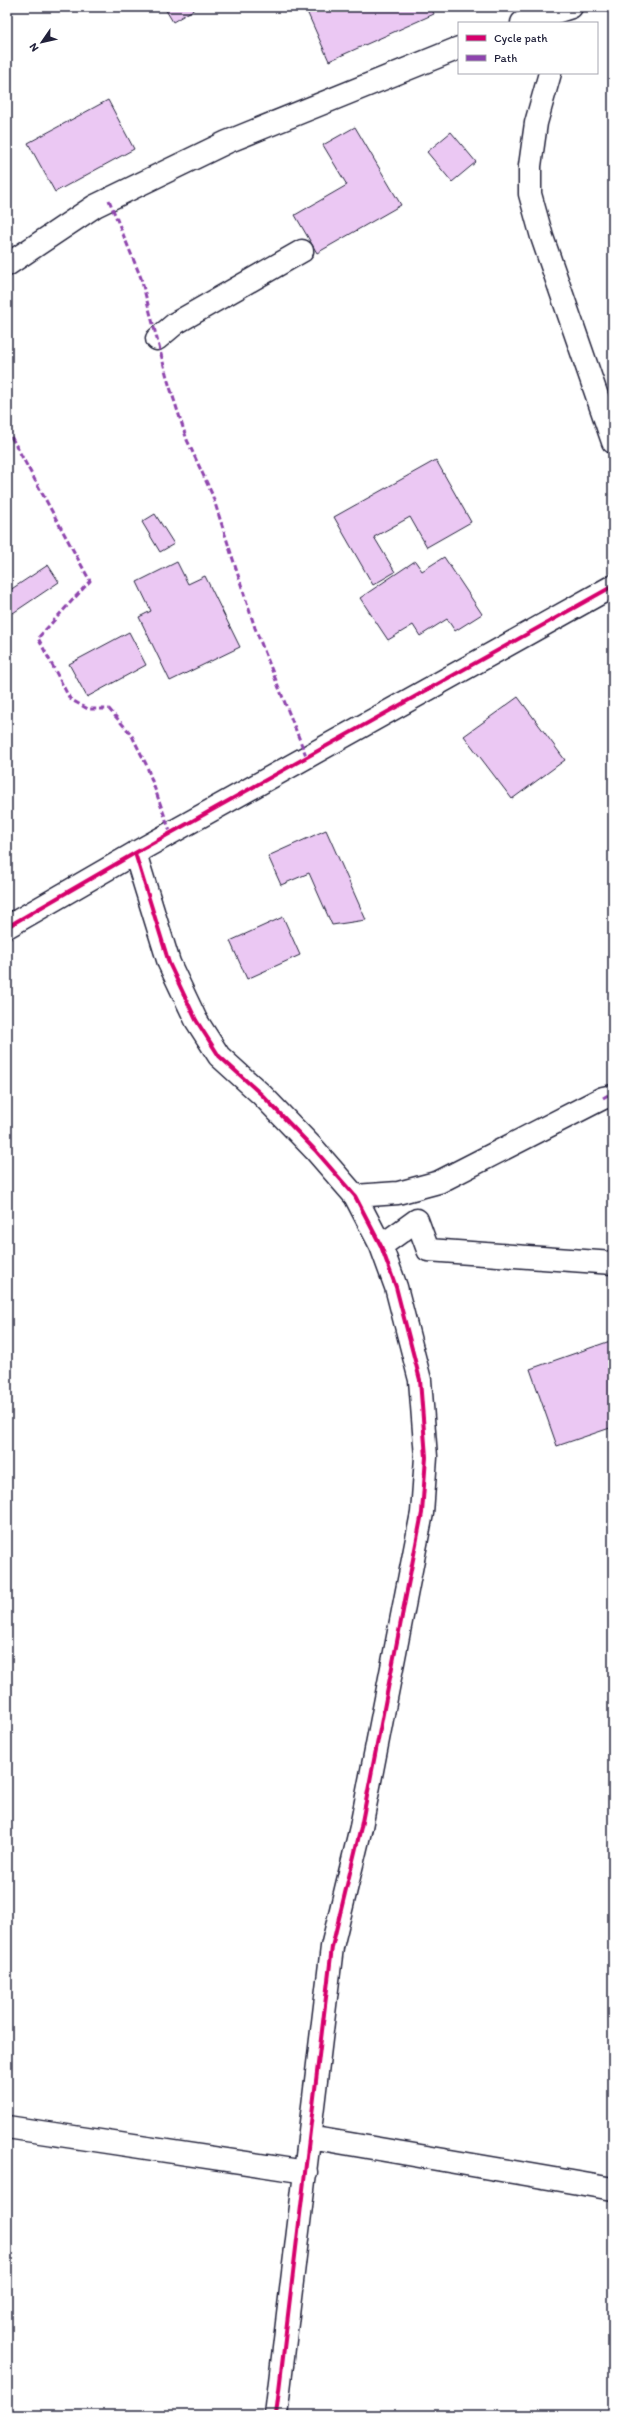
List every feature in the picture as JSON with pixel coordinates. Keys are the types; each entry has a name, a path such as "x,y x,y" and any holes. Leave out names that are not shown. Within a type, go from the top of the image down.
{"street":[{"path":"525,22 571,7"},
{"path":"568,22 574,7"},
{"path":"7,265 95,206 226,142 458,48"},
{"path":"550,74 536,123 530,166 530,194 542,237 613,442"},
{"path":"157,339 176,323 302,252"},
{"path":"7,927 135,853 613,586"},
{"path":"135,853 169,963 196,1020 219,1056 294,1128 355,1196 382,1246 396,1287 420,1380 426,1457 422,1513 361,1828 332,1947 276,2415"},
{"path":"355,1196 398,1193 439,1182 603,1098 613,1096"},
{"path":"382,1246 417,1220 428,1250 613,1263"},
{"path":"7,2127 306,2172"},
{"path":"309,2137 613,2189"}],"building":[{"path":"164,7 198,7 173,22"},
{"path":"305,7 431,7 434,14 329,61"},
{"path":"108,100 134,149 55,192 28,143"},
{"path":"355,127 401,205 317,253 295,215 347,185 323,145"},
{"path":"451,132 476,162 452,182 427,152"},
{"path":"436,460 471,522 427,547 410,517 374,537 395,572 373,585 334,517"},
{"path":"155,514 174,544 160,552 142,522"},
{"path":"444,557 482,614 455,631 447,619 420,636 413,625 388,640 360,598 415,561 422,571"},
{"path":"177,562 188,584 205,576 240,647 170,681 139,617 151,611 137,582"},
{"path":"48,565 59,582 13,613 7,603 7,592"},
{"path":"129,632 146,665 87,697 69,664"},
{"path":"518,697 565,760 512,799 464,736"},
{"path":"326,830 366,920 332,925 309,873 281,885 268,856"},
{"path":"283,917 300,955 247,979 230,941"},
{"path":"613,1340 613,1427 557,1446 530,1369"}],"marked path":[{"path":"109,200 141,278 168,381 187,440 212,494 255,628 307,758"},
{"path":"7,429 90,581 38,638 70,699 88,709 109,709 131,734 146,764 171,834"},
{"path":"603,1098 613,1092"}],"cycle path":[{"path":"7,927 135,853 613,586"},
{"path":"135,853 169,963 196,1020 219,1056 262,1095 315,1150 355,1196 381,1246 396,1287 420,1380 426,1457 422,1513 361,1827 332,1947 276,2415"}]}
